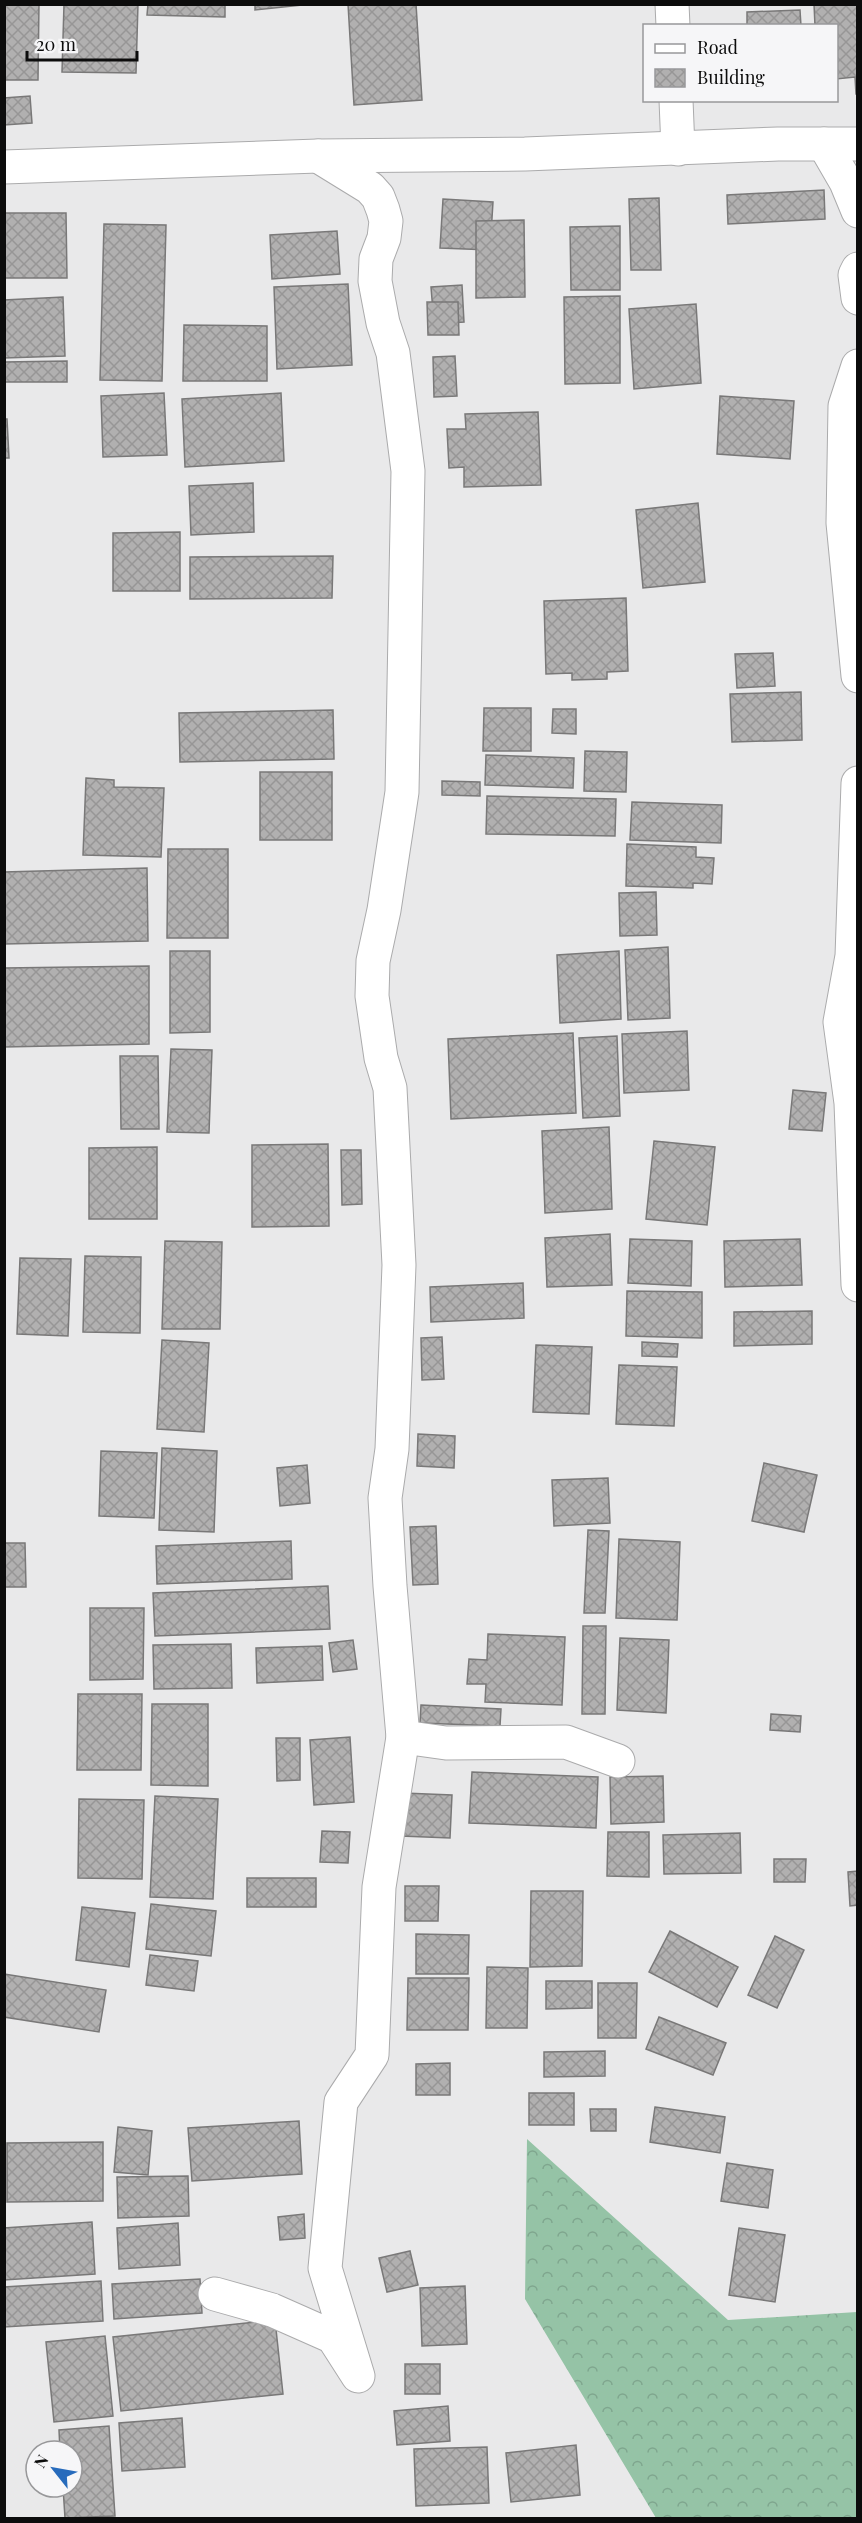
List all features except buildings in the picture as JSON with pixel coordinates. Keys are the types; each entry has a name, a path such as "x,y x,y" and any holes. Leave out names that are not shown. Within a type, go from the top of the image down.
{"street":[{"path":"672,4 673,24"},
{"path":"676,102 678,149"},
{"path":"824,144 846,182 858,211"},
{"path":"4,167 318,156 525,154 858,144"},
{"path":"215,2294 272,2310 333,2337 358,2376 325,2268 340,2103 372,2055 379,1887 403,1737 385,1498 392,1449 399,1265 390,1088 381,1058 372,996 373,961 384,910 402,792 408,471 393,353 383,323 375,281 376,259 384,238 386,221 383,210 378,197 370,188 318,156"},
{"path":"858,269 855,275 858,298"},
{"path":"858,366 845,406 843,523 858,676"},
{"path":"858,783 852,956 840,1022 851,1103 858,1285"},
{"path":"403,1737 446,1743 566,1742 618,1761"}],"green space":[{"path":"527,2139 728,2320 857,2312 857,2518 656,2518 525,2299"}]}
